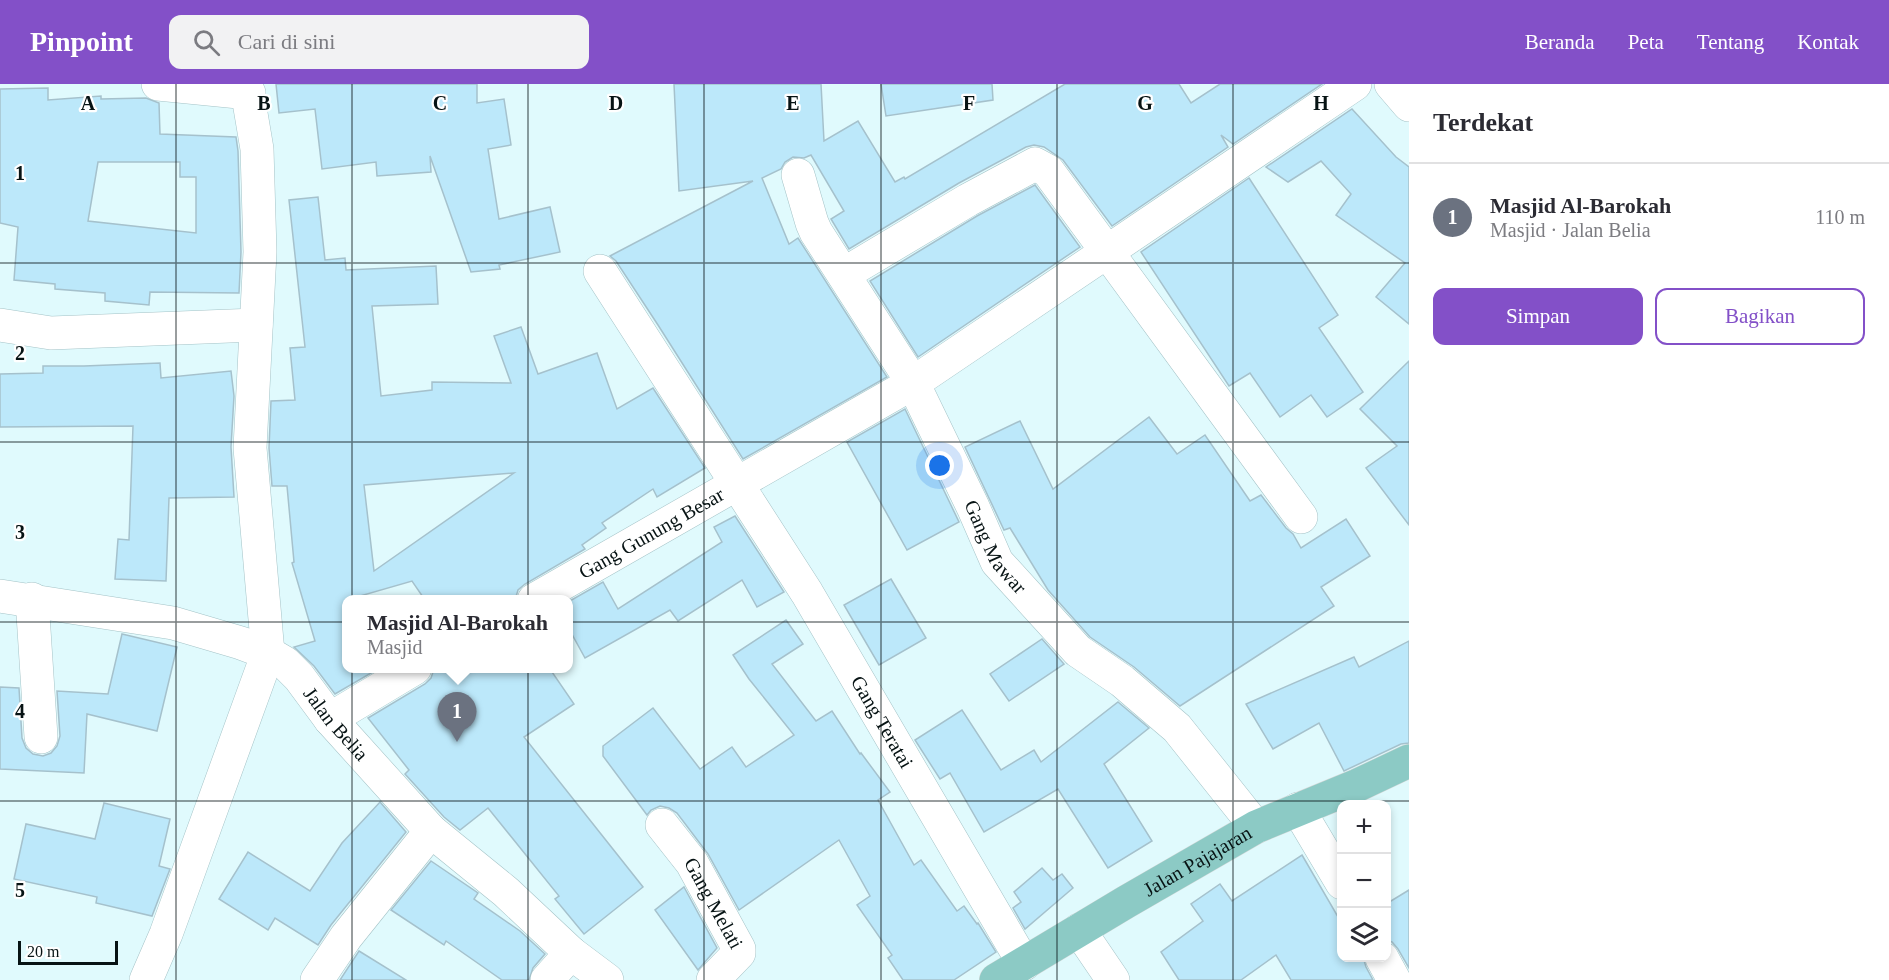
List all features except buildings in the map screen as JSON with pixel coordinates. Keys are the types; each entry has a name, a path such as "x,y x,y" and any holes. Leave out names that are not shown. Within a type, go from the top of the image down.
{"main road":[{"name":"Jalan Pajajaran","path":"996,980 1256,827 1409,761"}],"street":[{"path":"146,980 166,934 268,653 250,448 260,252 257,149 248,89 158,84"},
{"name":"Gang Gunung Besar","path":"543,595 913,384 1355,84"},
{"path":"1391,84 1409,105"},
{"path":"844,274 968,200 1035,164 1048,171 1301,517"},
{"name":"Gang Mawar","path":"798,175 812,223 913,384 997,562 1078,651 1122,681 1177,728 1256,827"},
{"name":"Gang Teratai","path":"600,271 807,593 1024,964"},
{"path":"0,324 51,333 256,325"},
{"name":"Jalan Belia","path":"0,596 32,599 173,623 268,653 292,669 330,719 431,831 506,892 571,953 606,980"},
{"path":"32,599 41,737"},
{"path":"330,719 408,673"},
{"path":"1298,809 1337,876"},
{"name":"Gang Melati","path":"662,825 692,863 738,945 739,953 713,980"},
{"path":"317,980 346,937 431,831"},
{"path":"1079,930 1113,980"},
{"path":"547,980 571,953"},
{"path":"1385,962 1394,980"}],"place":[{"name":"Masjid Al-Barokah","path":"457,742"}]}
